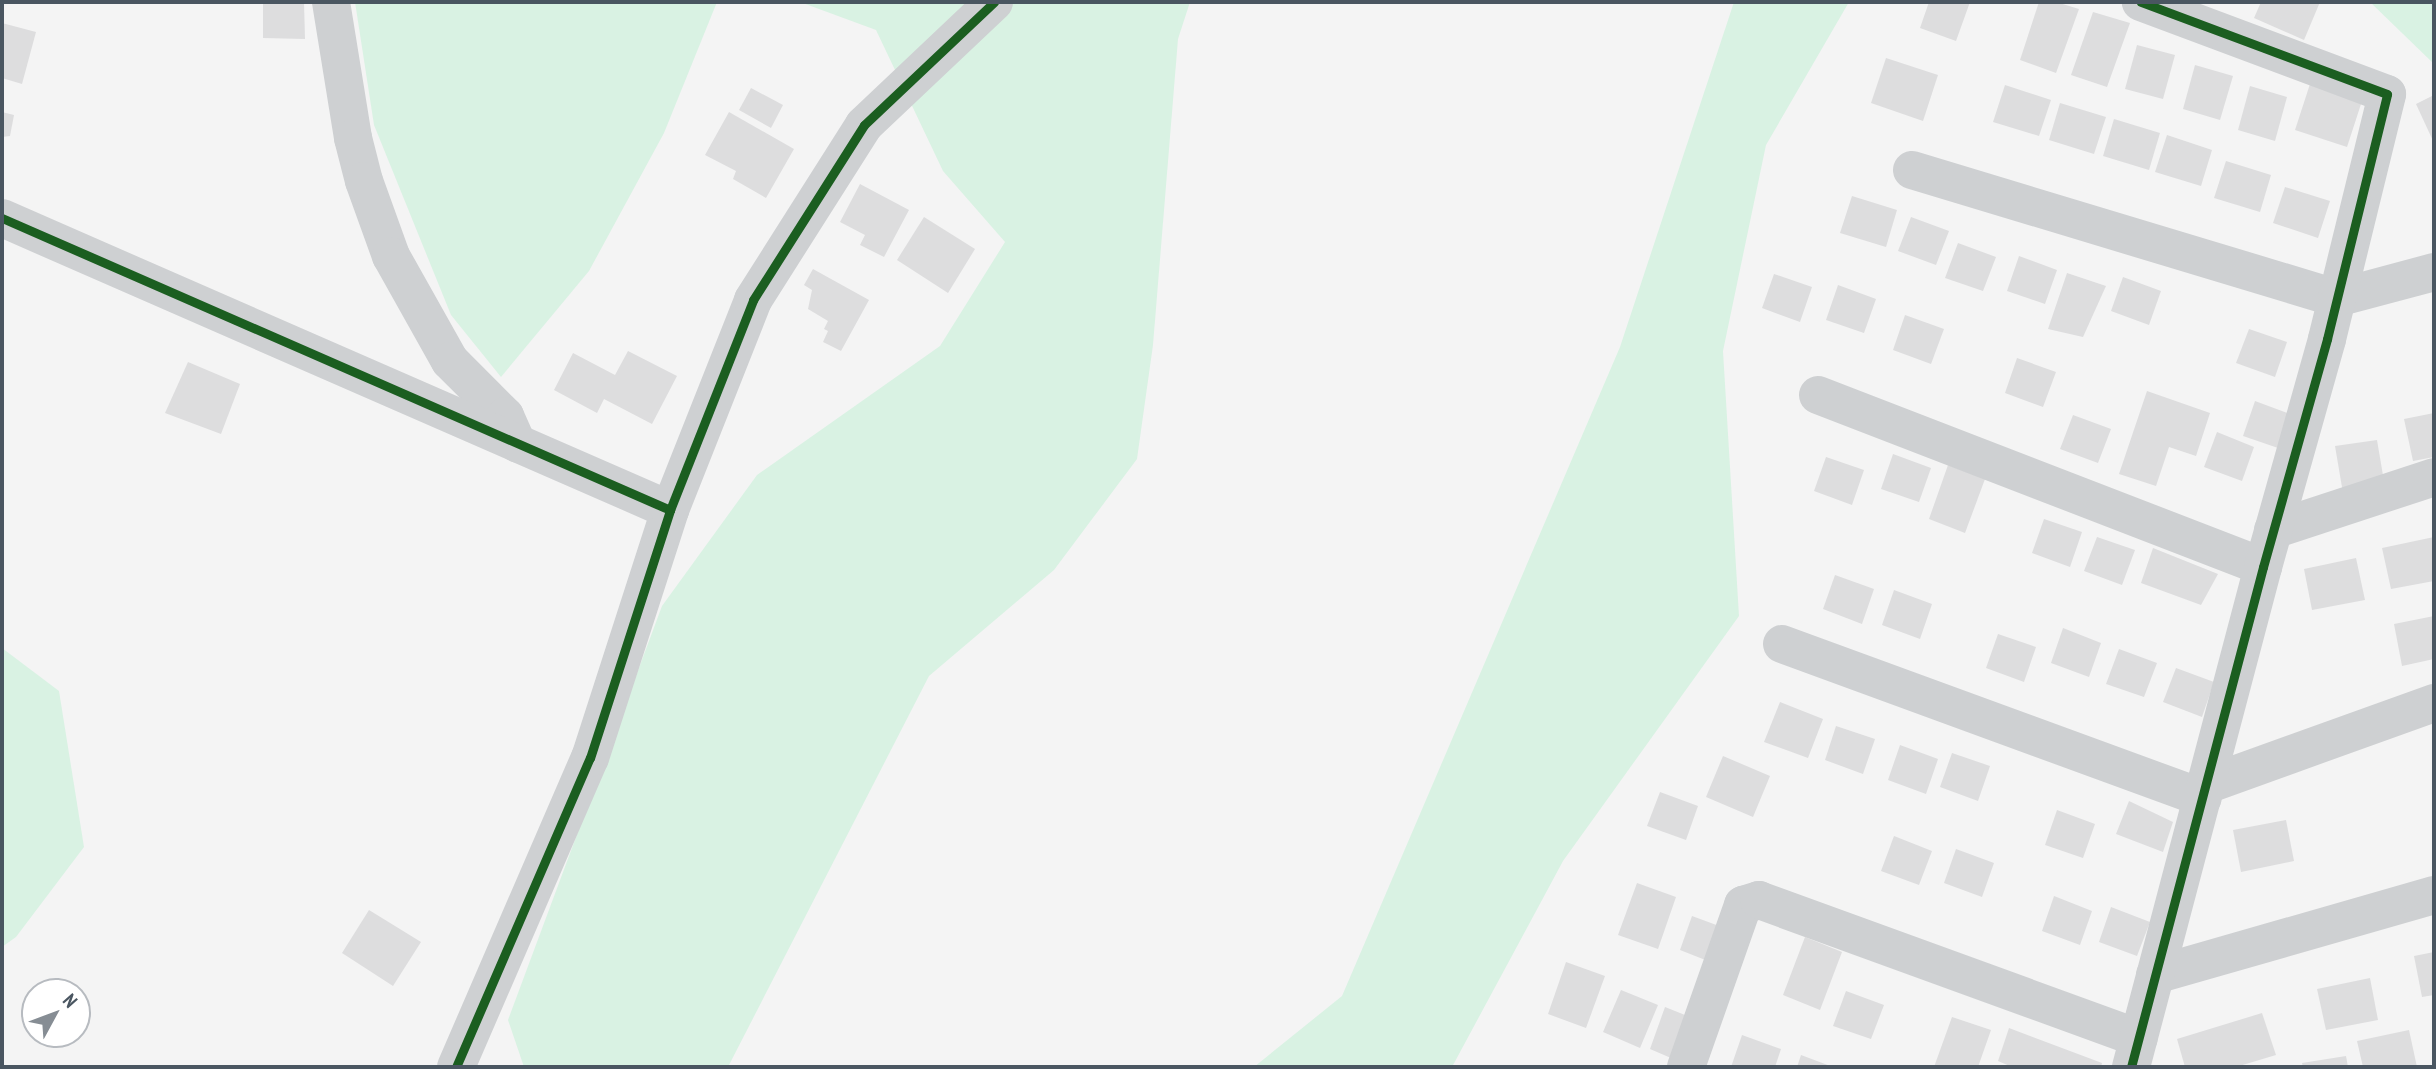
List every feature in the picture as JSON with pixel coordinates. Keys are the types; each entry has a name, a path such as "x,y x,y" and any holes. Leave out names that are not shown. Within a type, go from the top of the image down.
{"street":[{"path":"331,2 353,138 364,181 391,257 450,360 505,416 517,443"},
{"path":"456,1067 590,758 670,510 753,300 864,125 994,2"},
{"path":"1686,1067 1743,905 1759,900 2135,1053 2337,298 2387,94 2141,2"},
{"path":"1912,170 2337,298 2434,272"},
{"path":"2,218 670,510"},
{"path":"1818,395 2263,567"},
{"path":"2273,530 2434,477"},
{"path":"1782,644 2204,792 2434,704"},
{"path":"2155,975 2434,895"}],"green space":[{"path":"355,2 717,2 664,133 589,271 501,377 451,315 374,125"},
{"path":"800,2 1190,2 1178,39 1153,345 1137,459 1054,570 929,676 728,1067 524,1067 508,1020 662,606 757,475 940,346 1005,242 943,171 876,30"},
{"path":"1734,2 1849,2 1766,145 1723,351 1739,616 1563,861 1452,1067 1254,1067 1342,996 1620,347"},
{"path":"2370,2 2434,2 2434,64"},
{"path":"2,648 59,691 84,847 16,937 2,947"}],"building":[{"path":"263,2 304,2 305,39 263,38"},
{"path":"1929,2 1970,2 1956,41 1920,28"},
{"path":"2039,2 2056,2 2079,9 2056,73 2020,60"},
{"path":"2261,2 2320,2 2304,40 2254,18"},
{"path":"2093,12 2130,23 2107,87 2071,75"},
{"path":"2,23 36,32 22,84 2,78"},
{"path":"2137,45 2175,55 2163,99 2125,89"},
{"path":"1886,58 1938,75 1923,121 1871,103"},
{"path":"2195,65 2233,76 2220,120 2183,109"},
{"path":"2310,84 2362,101 2347,147 2295,130"},
{"path":"2005,85 2051,100 2039,136 1993,122"},
{"path":"2250,86 2287,97 2275,141 2238,130"},
{"path":"751,88 783,105 771,128 739,110"},
{"path":"2434,95 2434,143 2416,104"},
{"path":"2060,103 2106,117 2094,154 2049,140"},
{"path":"2,112 14,115 10,136 2,137"},
{"path":"729,112 794,149 766,198 733,179 736,171 705,155"},
{"path":"2114,119 2160,133 2149,170 2103,156"},
{"path":"2167,135 2212,150 2201,186 2155,172"},
{"path":"2226,161 2271,175 2260,212 2214,198"},
{"path":"860,184 909,210 884,257 860,245 865,235 840,222"},
{"path":"2285,187 2330,201 2318,238 2273,223"},
{"path":"1852,196 1897,210 1886,247 1840,233"},
{"path":"924,217 975,249 948,293 897,260"},
{"path":"1911,217 1949,231 1936,265 1898,251"},
{"path":"1958,243 1996,257 1983,291 1945,278"},
{"path":"2019,256 2057,270 2045,304 2007,291"},
{"path":"813,269 869,300 841,351 823,342 828,331 824,329 828,321 808,309 812,290 804,285"},
{"path":"2067,273 2106,286 2083,337 2048,329"},
{"path":"1774,274 1812,287 1800,322 1762,308"},
{"path":"2123,277 2161,291 2149,325 2111,311"},
{"path":"1838,285 1876,299 1864,333 1826,320"},
{"path":"1905,315 1944,329 1931,364 1893,350"},
{"path":"2249,329 2287,342 2275,377 2236,363"},
{"path":"628,351 677,376 652,424 604,399 597,413 554,390 573,353 615,375"},
{"path":"2017,358 2056,372 2043,407 2005,393"},
{"path":"188,362 240,384 221,434 165,413"},
{"path":"2147,391 2210,413 2196,456 2169,447 2156,486 2119,474"},
{"path":"2255,401 2293,415 2281,449 2243,436"},
{"path":"2434,413 2434,457 2413,461 2404,419"},
{"path":"2073,415 2111,429 2098,463 2060,449"},
{"path":"2217,432 2254,447 2242,481 2204,467"},
{"path":"2377,440 2386,493 2344,499 2335,446"},
{"path":"1893,454 1931,468 1919,502 1881,489"},
{"path":"1826,457 1864,470 1852,505 1814,491"},
{"path":"1948,465 1985,479 1965,533 1929,519"},
{"path":"2044,519 2082,532 2070,567 2032,553"},
{"path":"2097,537 2135,550 2122,585 2084,571"},
{"path":"2434,537 2434,581 2391,589 2382,548"},
{"path":"2153,548 2218,574 2201,605 2141,583"},
{"path":"2356,558 2365,600 2312,610 2304,569"},
{"path":"1835,575 1874,589 1862,624 1823,609"},
{"path":"1894,590 1932,604 1920,639 1882,625"},
{"path":"2434,616 2434,659 2402,666 2394,624"},
{"path":"2063,628 2101,643 2089,677 2051,663"},
{"path":"1998,634 2036,647 2024,682 1986,668"},
{"path":"2119,649 2157,663 2144,697 2106,684"},
{"path":"2176,668 2214,682 2202,717 2163,702"},
{"path":"1780,702 1823,719 1808,758 1764,742"},
{"path":"1836,726 1875,739 1863,774 1825,760"},
{"path":"1900,745 1938,759 1926,794 1888,780"},
{"path":"1952,753 1990,766 1978,801 1940,787"},
{"path":"1723,756 1770,776 1753,817 1706,797"},
{"path":"1660,792 1698,806 1686,840 1647,826"},
{"path":"2129,801 2173,822 2163,852 2116,834"},
{"path":"2057,810 2095,824 2083,858 2045,845"},
{"path":"2286,820 2294,861 2241,872 2233,830"},
{"path":"1894,836 1932,851 1919,885 1881,871"},
{"path":"1956,849 1994,863 1982,897 1944,883"},
{"path":"1637,883 1676,897 1658,949 1618,935"},
{"path":"2054,896 2092,911 2080,945 2042,931"},
{"path":"2111,907 2150,922 2137,956 2099,942"},
{"path":"369,910 421,942 393,986 342,953"},
{"path":"1692,916 1730,930 1718,965 1680,950"},
{"path":"1805,937 1842,952 1820,1010 1783,995"},
{"path":"2434,952 2434,995 2422,997 2414,956"},
{"path":"1566,962 1605,976 1586,1028 1548,1014"},
{"path":"2370,978 2378,1020 2326,1030 2317,989"},
{"path":"1621,990 1658,1005 1640,1048 1603,1032"},
{"path":"1846,991 1884,1005 1871,1039 1833,1026"},
{"path":"1665,1007 1695,1019 1678,1061 1650,1049"},
{"path":"2262,1013 2276,1055 2236,1067 2185,1067 2177,1039"},
{"path":"1952,1017 1991,1030 1978,1067 1934,1067"},
{"path":"2009,1028 2102,1063 2101,1067 2012,1067 1998,1061"},
{"path":"2409,1030 2417,1067 2363,1067 2357,1041"},
{"path":"1742,1035 1781,1049 1775,1067 1731,1067"},
{"path":"1801,1055 1833,1067 1797,1067"},
{"path":"2346,1056 2348,1067 2303,1067 2302,1063"}],"cycle path":[{"path":"456,1067 590,758 670,510 753,300 864,125 994,2"},
{"path":"2131,1067 2263,567 2327,339 2387,94 2141,2"},
{"path":"2,218 670,510"}]}
